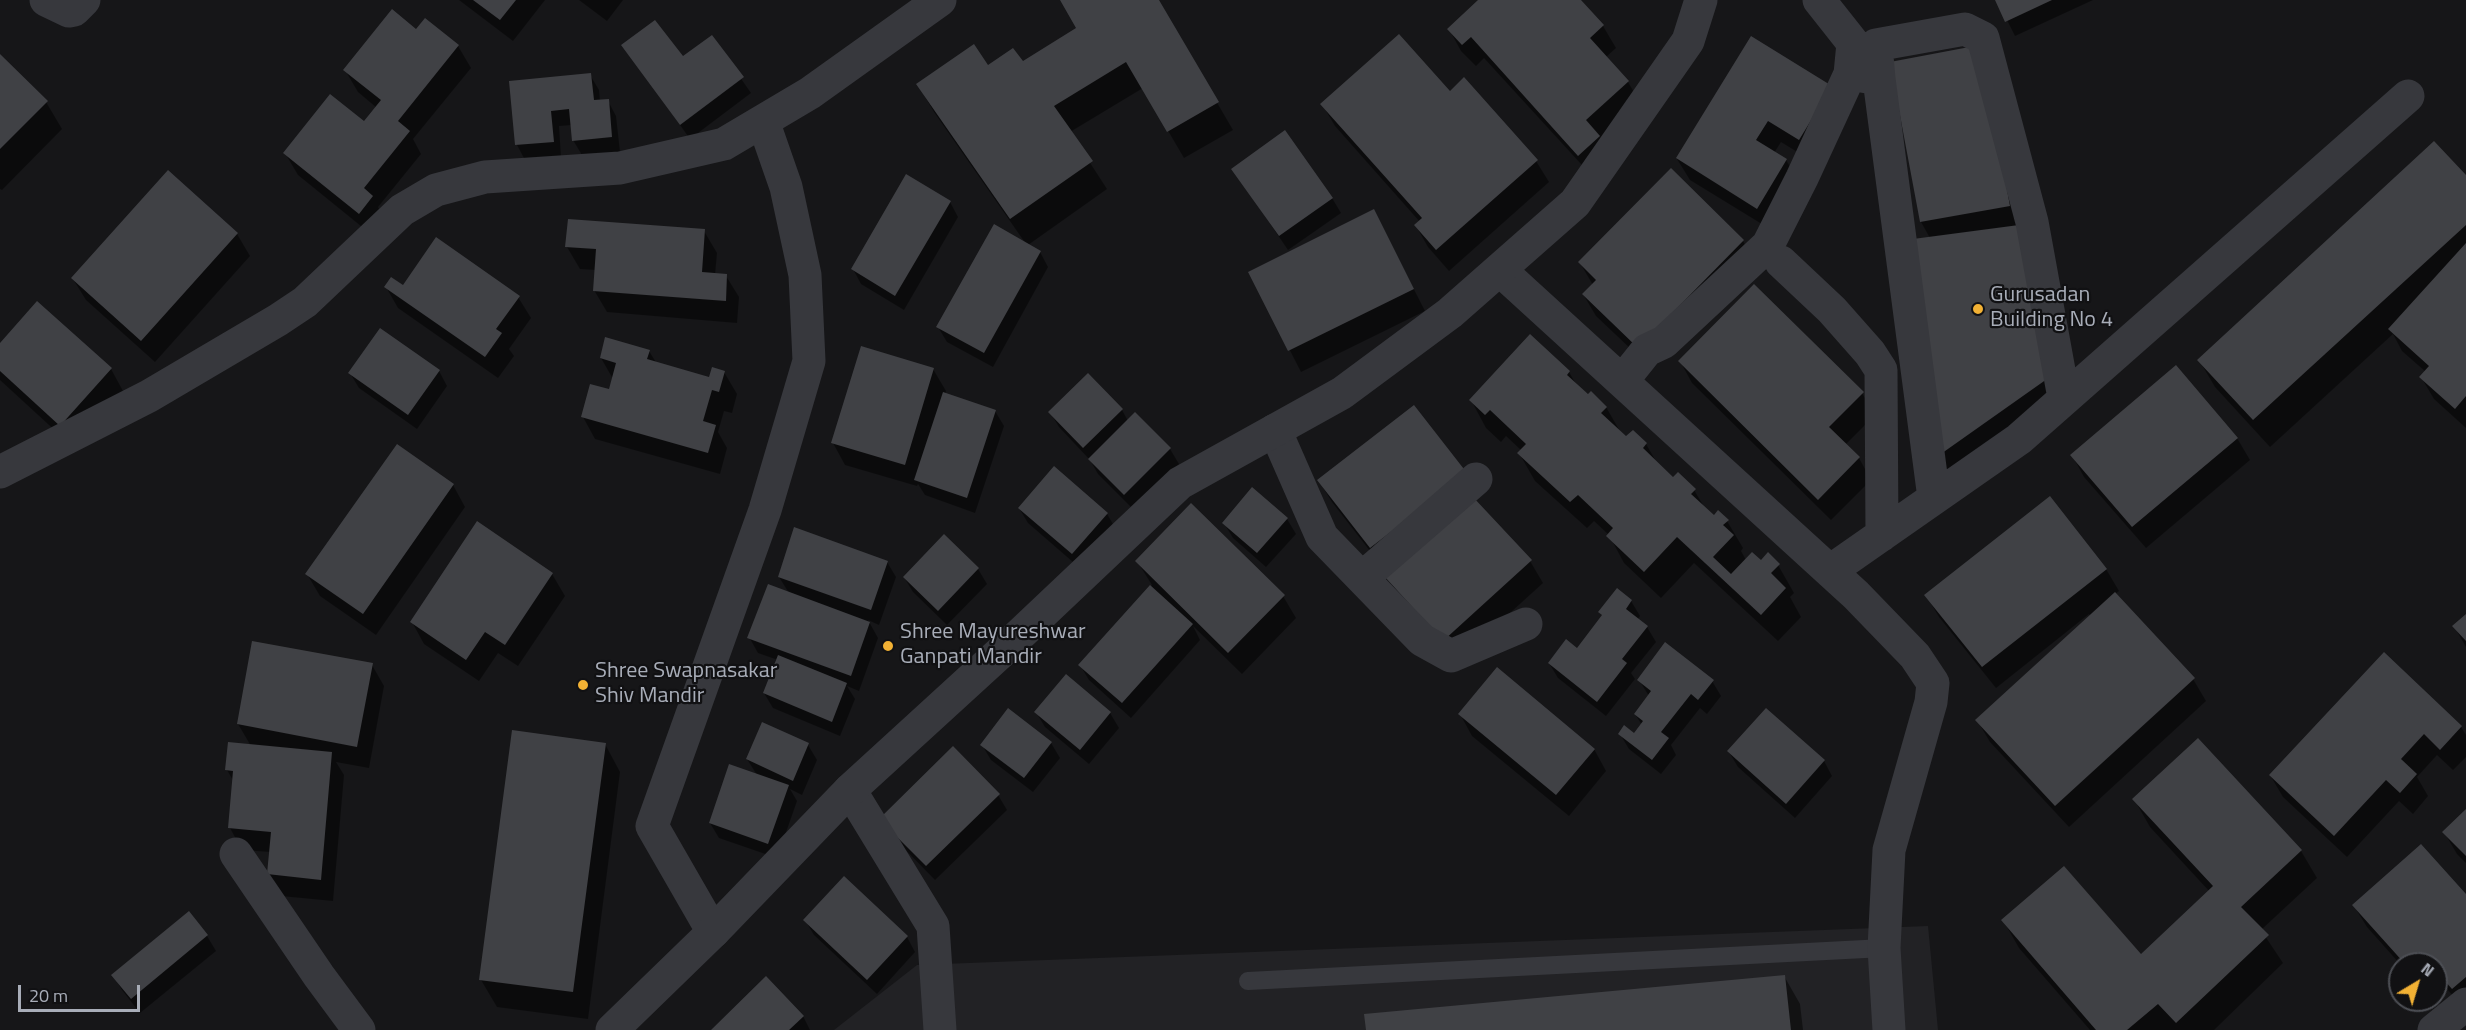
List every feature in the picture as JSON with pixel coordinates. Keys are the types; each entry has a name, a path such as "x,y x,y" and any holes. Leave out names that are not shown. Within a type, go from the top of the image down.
{"street":[{"path":"46,0 69,11 74,10 84,0"},
{"path":"0,472 149,396 279,320 305,302 402,210 436,190 485,177 620,168 724,144 810,93 940,0"},
{"path":"612,1030 713,932 850,790 1013,641 1180,483 1342,393 1450,313 1575,203 1688,41 1701,0"},
{"path":"1819,0 1853,43 1864,77 1934,498"},
{"path":"1629,386 1660,361 1664,342 1768,245 1802,178 1864,77 1876,45 1965,29 1983,38 2032,222 2064,398"},
{"path":"1830,571 2019,439 2408,96"},
{"path":"713,932 652,826 765,510 809,361 806,275 786,187 763,121"},
{"path":"1781,262 1832,310 1870,353 1881,370 1882,535"},
{"path":"1500,270 1830,571 1915,656 1933,683 1931,702 1889,850 1884,948 1888,1030"},
{"path":"1275,430 1322,537 1422,640 1452,656 1526,624"},
{"path":"1362,578 1476,479"},
{"path":"850,790 933,926 940,1030"},
{"path":"236,854 319,976 359,1030"},
{"path":"2434,1030 2466,1004"}],"lane":[{"path":"1248,981 1884,948"}],"shaded area":[{"path":"1928,926 1938,1030 834,1030 917,965"}],"building":[{"path":"473,0 516,0 500,20"},
{"path":"1060,0 1159,0 1219,102 1167,132 1126,62 1054,106 1093,161 1010,219 916,84 974,44 988,65 1013,48 1023,61 1076,28"},
{"path":"1478,0 1581,0 1604,25 1590,38 1629,81 1586,120 1600,136 1578,156 1471,37 1462,45 1447,29"},
{"path":"1995,0 2052,0 2005,22"},
{"path":"392,9 416,29 425,18 459,45 398,121 410,131 364,188 373,196 359,214 283,153 330,94 364,121 381,100 343,70"},
{"path":"655,20 683,56 712,35 744,77 680,125 621,45"},
{"path":"1399,34 1450,91 1464,77 1538,160 1436,250 1414,225 1422,218 1320,104"},
{"path":"1751,36 1832,86 1799,140 1768,121 1756,140 1787,159 1757,209 1676,158"},
{"path":"1980,45 2010,206 1920,222 1890,62"},
{"path":"0,54 48,101 0,149"},
{"path":"591,73 594,100 609,99 612,137 572,141 569,109 551,111 554,142 515,145 509,81"},
{"path":"1285,130 1333,198 1279,236 1231,169"},
{"path":"2434,141 2466,175 2466,225 2253,420 2197,360"},
{"path":"1671,168 1744,240 1638,348 1582,294 1596,280 1578,262"},
{"path":"168,170 238,233 141,341 71,278"},
{"path":"906,174 951,201 895,296 851,269"},
{"path":"1374,209 1414,289 1288,351 1248,272"},
{"path":"568,219 705,229 702,272 727,274 726,301 593,291 596,249 565,247"},
{"path":"994,224 1041,251 984,353 936,327"},
{"name":"Gurusadan Building No 4","path":"2019,225 2047,379 1938,456 1913,239"},
{"path":"436,237 520,296 496,329 502,333 485,357 384,287 391,277 403,285"},
{"path":"2466,243 2466,396 2455,409 2419,377 2429,366 2388,329"},
{"path":"1754,284 1864,392 1829,427 1860,457 1818,500 1678,361"},
{"path":"37,301 112,368 60,426 0,371 0,343"},
{"path":"380,328 440,370 408,415 348,373"},
{"path":"1530,334 1570,371 1567,375 1588,394 1591,391 1607,407 1601,413 1626,436 1633,430 1647,443 1643,448 1673,477 1678,472 1696,489 1691,494 1714,515 1718,510 1729,520 1723,525 1734,535 1713,557 1731,574 1752,552 1761,560 1768,552 1780,564 1771,573 1786,588 1761,615 1677,537 1644,572 1606,536 1613,528 1578,495 1570,502 1517,453 1526,444 1490,410 1485,415 1469,400"},
{"path":"605,337 650,350 647,359 709,377 712,367 725,371 719,392 712,390 703,421 716,425 708,453 581,417 590,384 609,389 616,363 600,358"},
{"path":"861,346 934,368 905,465 831,443"},
{"path":"2176,365 2238,438 2132,527 2070,455"},
{"path":"1088,373 1123,409 1083,448 1048,412"},
{"path":"943,392 996,410 967,498 914,480"},
{"path":"1414,405 1467,473 1370,548 1317,480"},
{"path":"1135,412 1171,448 1124,495 1088,459"},
{"path":"397,444 454,484 363,614 305,574"},
{"path":"1054,466 1108,513 1072,554 1018,508"},
{"path":"1252,487 1288,518 1257,553 1222,523"},
{"path":"2050,496 2107,569 1982,667 1924,595"},
{"path":"1473,497 1532,560 1443,641 1385,577"},
{"path":"1191,503 1285,595 1228,653 1135,561"},
{"path":"477,521 553,573 505,645 485,632 466,660 410,622"},
{"path":"794,527 888,561 871,610 778,577"},
{"path":"944,534 979,568 938,611 903,577"},
{"path":"768,584 870,622 851,676 747,638"},
{"path":"1150,585 1193,624 1122,703 1078,665"},
{"path":"1617,588 1632,600 1626,609 1648,626 1622,659 1627,663 1597,702 1548,663 1566,639 1577,648 1602,615 1598,612"},
{"path":"2115,592 2195,678 2055,806 1975,720"},
{"path":"2466,614 2466,641 2452,626"},
{"path":"252,641 373,663 357,747 237,724"},
{"path":"1665,642 1714,680 1698,700 1691,694 1661,732 1669,738 1652,760 1618,734 1624,725 1634,733 1643,721 1634,714 1651,691 1637,680"},
{"path":"2384,652 2462,726 2440,750 2424,734 2401,759 2417,774 2400,793 2386,780 2334,836 2269,775"},
{"path":"778,655 847,683 832,722 763,693"},
{"path":"1497,667 1595,749 1556,795 1458,714"},
{"path":"1066,674 1111,712 1080,750 1034,712"},
{"path":"1008,708 1052,742 1024,778 980,745"},
{"path":"1766,708 1825,760 1786,804 1727,751"},
{"path":"762,722 809,743 793,781 746,759"},
{"path":"512,730 606,743 573,992 479,980"},
{"path":"2198,738 2302,850 2241,907 2269,935 2176,1023 2158,1004 2127,1030 2096,1030 2001,920 2064,866 2141,954 2213,886 2132,799"},
{"path":"228,742 332,752 321,880 267,874 271,832 228,828 233,771 225,770"},
{"path":"953,746 1000,794 926,866 879,819"},
{"path":"729,764 789,785 768,844 709,823"},
{"path":"2466,809 2466,856 2442,832"},
{"path":"2421,844 2466,894 2466,977 2452,989 2448,984 2448,952 2394,952 2352,905"},
{"path":"844,876 908,936 867,980 803,920"},
{"path":"189,911 208,935 131,999 111,975"},
{"path":"1785,975 1791,1030 1366,1030 1364,1014"},
{"path":"766,976 804,1016 789,1030 711,1030"}],"place":[{"name":"Gurusadan Building No 4","path":"1978,309"},
{"name":"Shree Mayureshwar Ganpati Mandir","path":"888,646"},
{"name":"Shree Swapnasakar Shiv Mandir","path":"583,685"}]}
